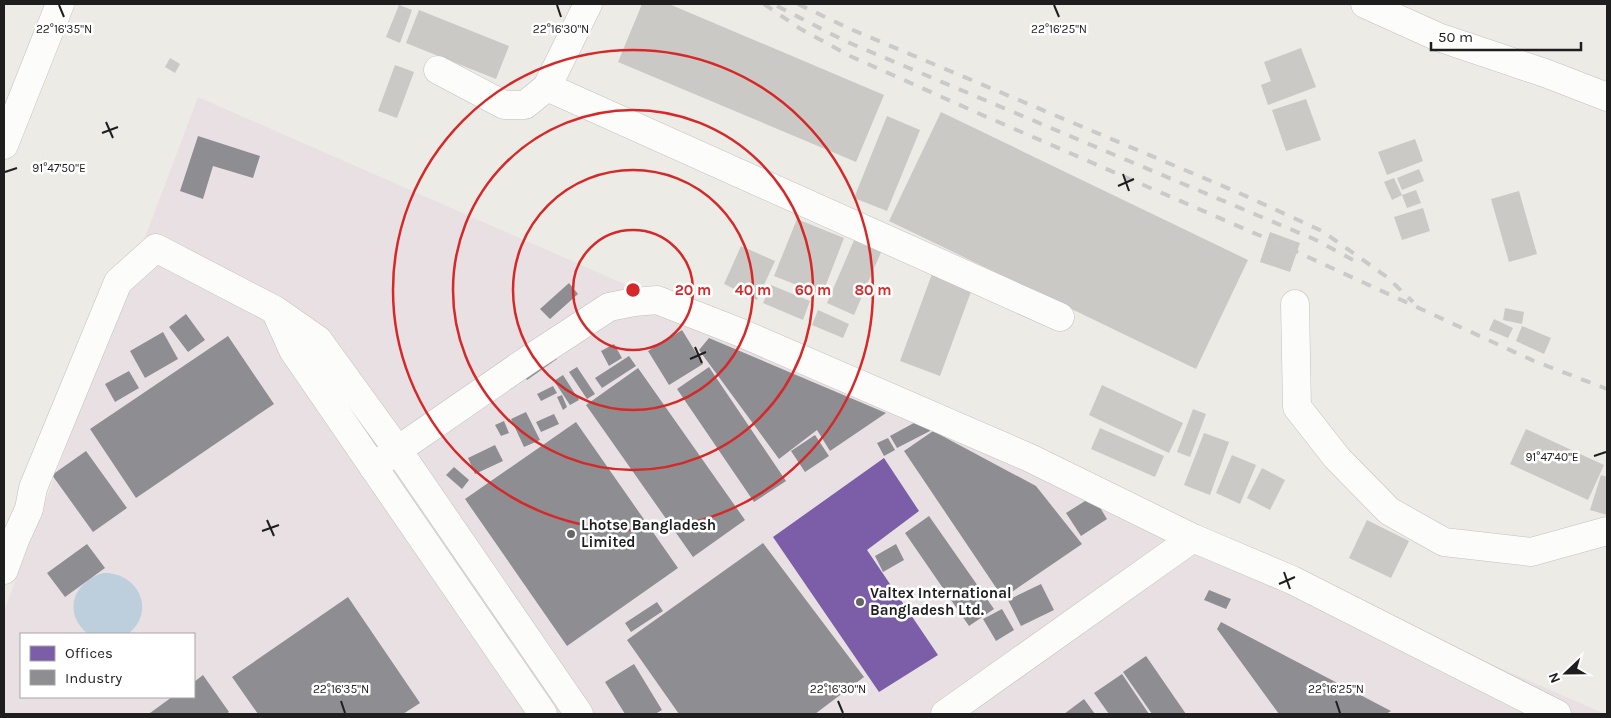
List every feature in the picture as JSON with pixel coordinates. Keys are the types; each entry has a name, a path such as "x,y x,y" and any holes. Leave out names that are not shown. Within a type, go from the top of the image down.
{"street":[{"path":"4,145 60,4"},
{"path":"438,70 504,105 525,105 547,88 588,4"},
{"path":"1364,4 1438,37 1545,73 1607,97"},
{"path":"547,88 1060,318"},
{"path":"4,570 30,508 33,488 118,282 156,248 275,310 318,340 397,449 579,714"},
{"path":"373,467 528,360 609,307 657,300 739,332 1030,458 1194,538 1292,580 1557,714"},
{"path":"1295,304 1297,407 1337,458 1389,511 1444,542 1531,552 1607,531"},
{"path":"275,310 293,350 543,714"},
{"path":"945,714 1194,538"}],"shaded area":[{"path":"198,97 1605,714 4,714 4,611"}],"water":[{"path":"103,573 115,574 126,579 140,594 142,604 141,615 137,625 129,633 87,633 80,626 73,608 74,599 84,583"}],"building: Offices":[{"name":"Valtex International Bangladesh Ltd.","path":"884,458 919,511 867,550 938,655 879,692 773,537"}],"building: Industry":[{"path":"198,136 260,156 253,178 213,166 203,199 180,191"},
{"path":"569,283 578,294 550,319 540,309"},
{"path":"186,314 205,340 188,352 169,327"},
{"path":"682,330 703,364 669,385 648,351"},
{"path":"163,332 178,359 145,378 130,351"},
{"path":"228,336 274,404 136,498 90,429"},
{"path":"709,338 886,413 830,451 817,430 779,459 699,350"},
{"path":"614,344 622,358 609,366 601,351"},
{"path":"551,351 557,359 527,380 521,372"},
{"path":"629,356 636,366 602,388 595,378"},
{"path":"577,367 595,394 587,399 569,372"},
{"path":"709,367 786,481 754,502 677,389"},
{"path":"638,368 745,520 693,557 586,405"},
{"path":"129,371 139,388 115,402 105,384"},
{"path":"563,375 579,400 570,405 554,381"},
{"path":"553,386 557,393 541,401 537,394"},
{"path":"562,395 567,407 563,410 557,397"},
{"path":"526,412 540,440 524,447 511,419"},
{"path":"554,414 559,424 541,432 536,422"},
{"path":"923,418 930,431 897,448 890,436"},
{"path":"504,421 509,433 501,436 495,425"},
{"name":"Lhotse Bangladesh Limited","path":"576,422 678,568 567,646 465,499"},
{"path":"933,431 1036,486 1082,544 1003,598 904,451"},
{"path":"815,435 829,456 805,472 791,451"},
{"path":"888,438 895,450 884,456 877,443"},
{"path":"495,445 503,461 475,474 468,458"},
{"path":"86,451 127,508 93,532 52,475"},
{"path":"454,467 469,480 462,489 446,475"},
{"path":"1093,496 1107,519 1081,536 1066,513"},
{"path":"929,516 994,609 969,626 905,533"},
{"path":"763,543 864,677 815,714 679,714 627,640"},
{"path":"87,544 105,568 65,597 47,573"},
{"path":"896,544 904,560 883,572 875,556"},
{"path":"1041,584 1054,610 1021,626 1008,600"},
{"path":"1209,590 1231,599 1226,609 1204,600"},
{"path":"348,597 420,703 403,714 258,714 232,677"},
{"path":"657,602 663,611 631,632 625,623"},
{"path":"1002,609 1014,630 996,641 983,619"},
{"path":"1221,622 1391,711 1386,714 1279,714 1217,629"},
{"path":"1146,656 1186,714 1152,714 1123,672"},
{"path":"634,664 662,710 655,714 625,714 605,682"},
{"path":"1122,674 1149,714 1109,714 1094,693"},
{"path":"203,675 229,712 226,714 150,713 171,698 195,698 195,681"},
{"path":"1084,699 1095,714 1064,714"}],"building: Other":[{"path":"642,4 669,4 884,95 856,162 618,62"},
{"path":"399,5 412,10 400,43 386,37"},
{"path":"419,10 509,46 496,79 406,43"},
{"path":"1301,48 1316,87 1268,105 1261,85 1271,81 1264,62"},
{"path":"170,58 180,64 175,73 165,67"},
{"path":"395,65 414,72 397,118 378,111"},
{"path":"1306,99 1321,140 1286,151 1272,110"},
{"path":"941,112 1248,260 1196,369 889,221"},
{"path":"887,116 920,130 887,211 854,198"},
{"path":"1415,139 1423,161 1387,175 1378,152"},
{"path":"1419,169 1424,181 1402,190 1397,178"},
{"path":"1394,178 1402,195 1392,200 1384,182"},
{"path":"1416,190 1421,203 1407,208 1402,195"},
{"path":"1519,191 1537,254 1509,262 1491,199"},
{"path":"1423,208 1430,231 1402,240 1394,217"},
{"path":"797,219 844,238 822,295 774,276"},
{"path":"1270,232 1300,243 1290,272 1260,262"},
{"path":"855,238 882,250 854,315 827,303"},
{"path":"741,246 775,261 757,300 724,284"},
{"path":"932,274 972,289 940,376 900,361"},
{"path":"771,285 810,301 803,320 763,303"},
{"path":"1505,308 1524,312 1522,324 1503,320"},
{"path":"818,310 849,324 843,338 812,325"},
{"path":"1494,319 1513,328 1508,338 1489,330"},
{"path":"1522,326 1551,338 1544,354 1516,341"},
{"path":"1102,385 1183,423 1169,453 1089,415"},
{"path":"1193,409 1206,414 1190,457 1177,452"},
{"path":"1100,428 1164,456 1155,477 1091,449"},
{"path":"1526,429 1604,465 1588,500 1510,464"},
{"path":"1204,433 1229,442 1210,495 1184,485"},
{"path":"1232,455 1256,465 1240,504 1216,493"},
{"path":"1262,468 1285,480 1270,510 1247,498"},
{"path":"1601,475 1607,477 1607,515 1590,510"},
{"path":"1367,520 1409,541 1391,578 1349,558"}],"railway":[{"path":"764,4 799,28 850,56 1284,246 1534,361 1607,389"},
{"path":"798,4 848,28 1237,192 1322,231 1387,277 1413,302"},
{"path":"777,6 845,41 1316,240 1353,260"}],"place":[{"name":"Lhotse Bangladesh Limited","path":"571,534"},
{"name":"Valtex International Bangladesh Ltd.","path":"860,602"}]}
